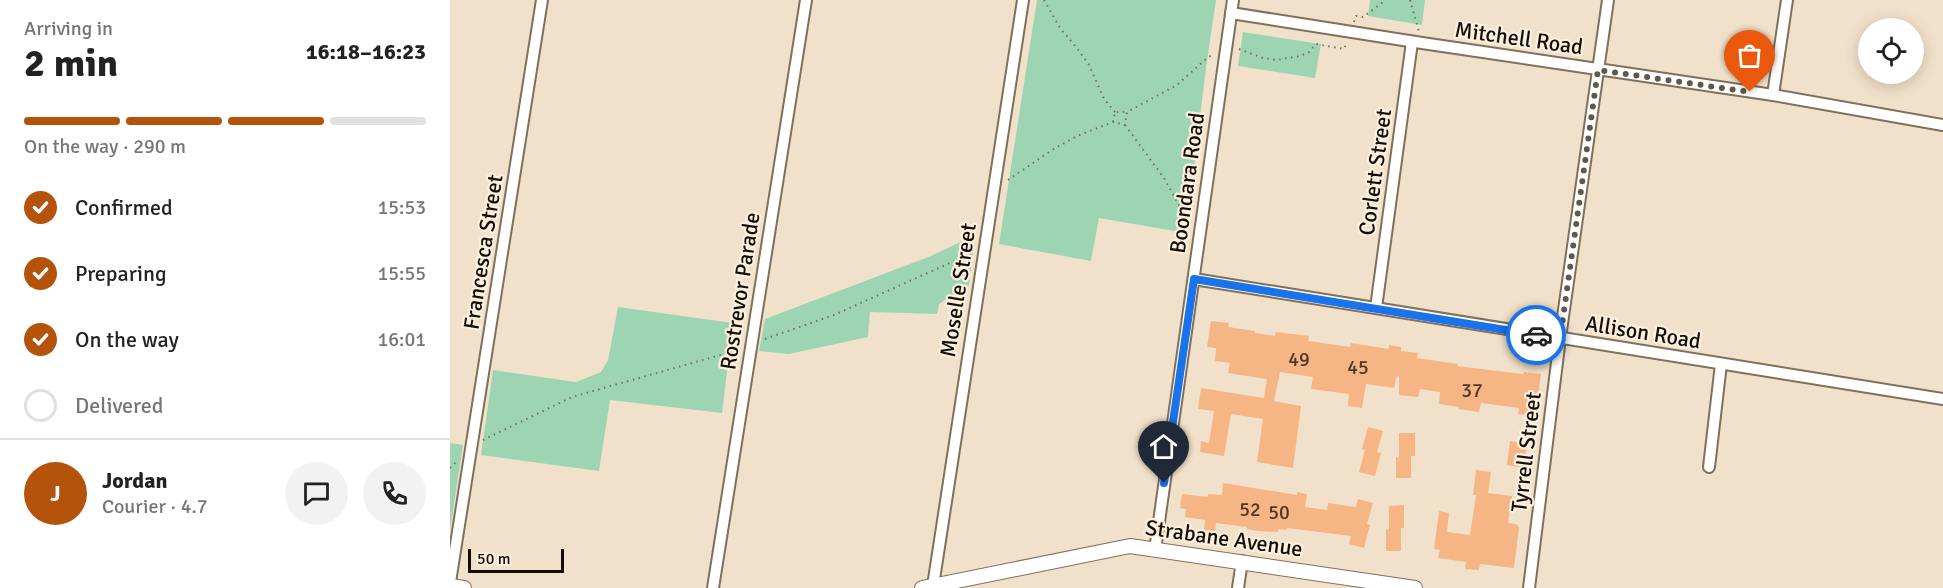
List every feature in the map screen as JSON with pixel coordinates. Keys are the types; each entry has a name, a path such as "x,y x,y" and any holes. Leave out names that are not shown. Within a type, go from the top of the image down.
{"street":[{"name":"Francesca Street","path":"450,584 542,0"},
{"name":"Rostrevor Parade","path":"713,588 807,0"},
{"name":"Moselle Street","path":"927,587 1023,0"},
{"name":"Boondara Road","path":"1155,550 1233,0"},
{"name":"Tyrrell Street","path":"1529,588 1560,339 1608,0"},
{"path":"1773,95 1786,0"},
{"name":"Mitchell Road","path":"1231,13 1417,43 1773,95 1943,125"},
{"name":"Corlett Street","path":"1376,308 1417,43"},
{"name":"Allison Road","path":"1194,279 1943,399"},
{"path":"1708,467 1721,364"},
{"name":"Strabane Avenue","path":"927,587 1130,546 1415,588"},
{"path":"1238,588 1242,561"},
{"path":"450,584 461,588"}],"path":[{"path":"1044,0 1060,28 1089,65 1104,99 1115,112 1127,112 1177,85 1207,58 1226,47 1277,60 1300,56 1309,52 1316,44 1344,49 1356,16 1363,17 1386,0"},
{"path":"1410,0 1417,43"},
{"path":"1113,122 1115,112"},
{"path":"1125,125 1127,112"},
{"path":"1006,182 1069,141 1113,122 1125,125 1164,178 1184,214 1200,227"},
{"path":"450,468 462,459 472,446 572,397 731,352 738,343 752,345 834,315 984,248"}],"green space":[{"path":"1037,0 1216,0 1186,233 1099,218 1091,261 999,244"},
{"path":"1370,0 1425,0 1422,25 1368,16"},
{"path":"1243,32 1321,44 1315,78 1238,66"},
{"path":"975,235 969,285 939,304 937,314 870,312 868,337 789,354 759,351 765,319 931,256"},
{"path":"618,307 733,323 722,413 610,400 599,471 481,455 493,370 576,382 601,372 608,360"},
{"path":"450,443 463,445 450,530"}],"building":[{"path":"1211,321 1229,323 1228,327 1255,331 1255,333 1275,336 1276,332 1309,336 1308,341 1350,347 1351,343 1389,349 1389,345 1401,347 1401,351 1418,353 1417,358 1458,364 1457,366 1541,374 1535,416 1518,414 1519,408 1481,403 1479,412 1439,404 1440,392 1420,389 1418,397 1399,395 1399,377 1397,376 1394,388 1366,384 1362,408 1348,406 1349,394 1311,389 1313,377 1280,372 1274,401 1301,406 1293,468 1257,462 1263,419 1231,414 1224,456 1200,452 1201,441 1209,443 1214,411 1198,409 1201,388 1264,398 1267,379 1228,373 1230,363 1215,361 1216,348 1207,347"},
{"path":"1368,427 1383,431 1377,452 1381,453 1375,476 1359,472"},
{"path":"1399,433 1415,433 1415,456 1411,456 1411,478 1396,478"},
{"path":"1510,441 1527,444 1524,468 1507,465"},
{"path":"1476,470 1491,472 1488,493 1512,496 1508,523 1519,527 1514,568 1480,564 1479,570 1465,569 1466,562 1438,558 1440,550 1434,549 1439,511 1449,513 1447,532 1470,535 1476,495 1473,495"},
{"path":"1223,483 1297,495 1297,492 1307,494 1305,507 1327,510 1328,503 1356,507 1358,499 1373,503 1364,548 1349,544 1351,536 1287,528 1286,530 1278,529 1278,532 1258,531 1247,529 1247,527 1216,523 1215,532 1204,530 1205,520 1185,517 1186,509 1180,508 1182,494 1208,497 1208,494 1222,495"},
{"path":"1404,505 1401,551 1386,551 1389,506"}],"way so far":[{"path":"1536,335 1560,339 1598,70 1750,92"}],"route":[{"path":"1164,483 1194,279 1536,335"}]}
